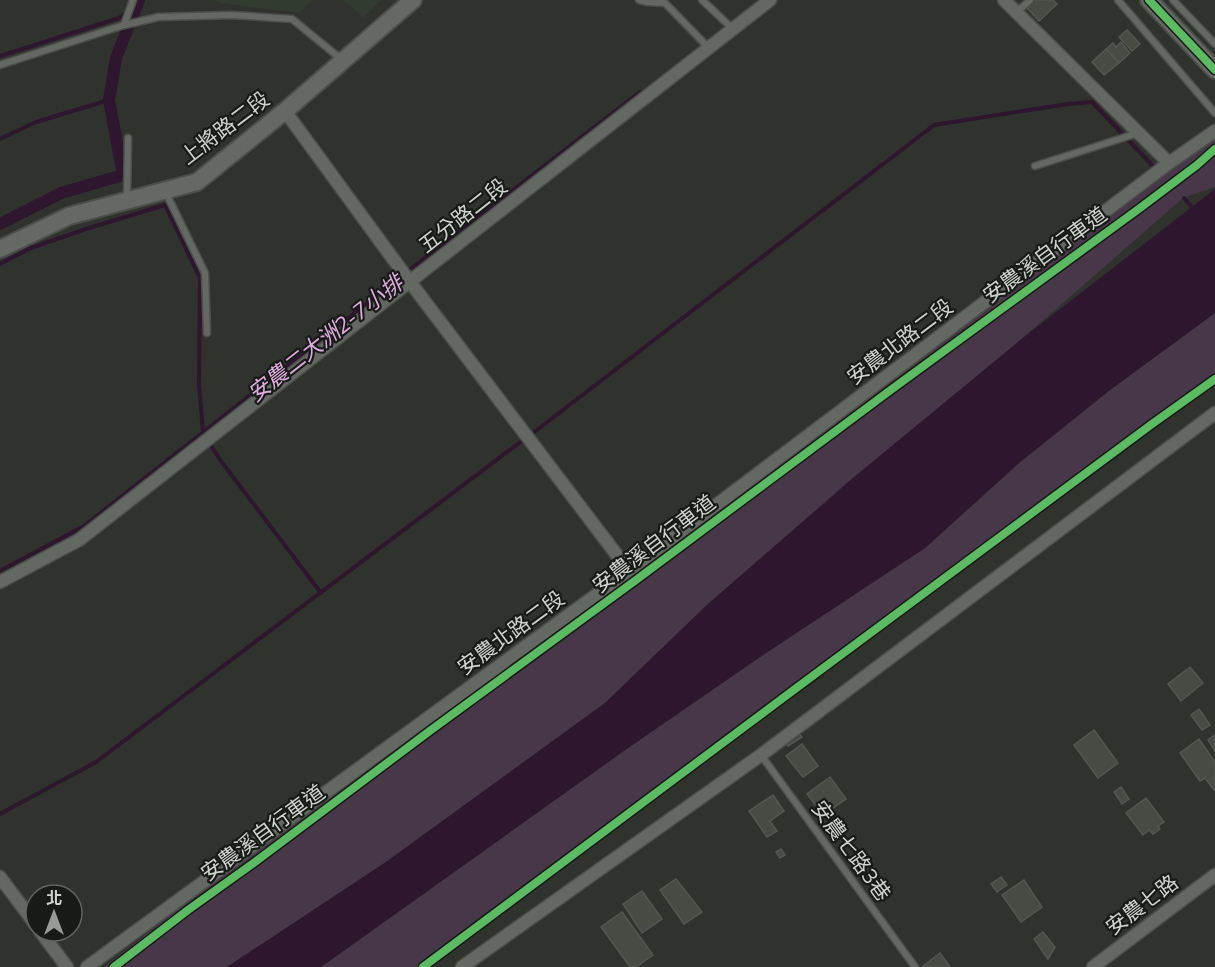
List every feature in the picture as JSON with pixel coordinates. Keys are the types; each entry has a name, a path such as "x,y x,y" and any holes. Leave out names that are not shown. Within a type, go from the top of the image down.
{"main road":[{"name":"上將路二段","path":"0,249 69,216 197,182 344,62 413,0"},
{"path":"1149,0 1215,70"}],"street":[{"name":"五分路二段","path":"0,582 79,540 770,0"},
{"path":"1004,0 1169,163"},
{"path":"285,111 410,282 629,571"},
{"name":"安農北路二段","path":"87,967 629,571 1169,163 1215,132"},
{"path":"462,967 761,755 1215,413"},
{"name":"安農七路","path":"1093,967 1215,875"},
{"path":"0,877 24,909"},
{"path":"49,943 67,967"}],"lane":[{"path":"124,25 133,0"},
{"path":"639,0 665,3 709,48"},
{"path":"702,0 733,29"},
{"path":"1017,13 1030,0"},
{"path":"1118,0 1215,113"},
{"path":"1173,0 1215,44"},
{"path":"0,65 124,25 159,17 232,15 292,20 344,62"},
{"path":"1035,165 1139,133"},
{"path":"127,200 128,138"},
{"path":"164,190 205,273 207,333"},
{"name":"安農七路3巷","path":"761,755 915,967"}],"shaded area":[{"path":"214,0 313,0 299,13 221,3"},
{"path":"344,0 381,0 363,18"},
{"path":"1214,138 1215,187 1183,198 1024,337 709,603 605,703 386,862 227,967 104,967 193,897 632,575"},
{"path":"1215,189 1215,313 1110,390 1019,463 925,548 628,748 321,967 227,967 386,862 605,703 709,603 854,477 1024,337"},
{"path":"1215,313 1215,381 791,692 423,967 321,967 628,748 925,548 1019,463 1110,390"}],"building":[{"path":"1034,0 1053,0 1057,4 1039,21 1026,7"},
{"path":"1127,30 1140,44 1132,51 1119,37"},
{"path":"1121,42 1130,53 1119,63 1106,49 1113,43 1116,47"},
{"path":"1106,49 1119,63 1104,75 1092,62"},
{"path":"1190,667 1203,683 1181,701 1168,684"},
{"path":"1199,709 1210,725 1202,730 1191,715"},
{"path":"1094,730 1118,763 1098,778 1074,745"},
{"path":"798,732 802,737 788,746 783,740"},
{"path":"1215,735 1215,751 1208,740"},
{"path":"1199,739 1215,762 1214,790 1205,778 1200,781 1180,753"},
{"path":"802,744 818,766 803,777 786,756"},
{"path":"830,777 846,799 823,815 807,794"},
{"path":"1121,787 1129,799 1122,804 1114,792"},
{"path":"773,795 784,811 770,821 777,831 767,837 749,811"},
{"path":"1146,798 1164,822 1153,834 1149,830 1143,835 1126,813"},
{"path":"781,849 785,855 780,858 776,852"},
{"path":"1001,877 1007,885 997,892 991,884"},
{"path":"676,879 702,912 684,924 660,890"},
{"path":"1024,880 1042,907 1021,922 1002,895"},
{"path":"642,891 662,919 642,933 623,904"},
{"path":"622,912 653,955 636,967 630,967 601,927"},
{"path":"1043,932 1055,947 1048,959 1034,939"},
{"path":"940,953 950,967 923,966"}],"waterway":[{"path":"0,224 61,193 123,175 109,100 116,58 139,0"},
{"path":"0,56 119,18 138,4"},
{"name":"安農二大洲2-7小排","path":"0,571 84,526 640,92"},
{"path":"0,139 36,122 109,100"},
{"path":"533,433 934,125 1092,102 1154,167"},
{"path":"1184,198 1195,211"},
{"path":"0,264 31,248 165,205 200,278 199,384 203,432"},
{"path":"0,814 96,762 523,440"},
{"path":"208,441 321,593"}],"cycle path":[{"path":"1149,0 1215,70"},
{"name":"安農溪自行車道","path":"114,967 431,730 1140,208 1215,149"},
{"path":"423,967 1215,379"}]}
